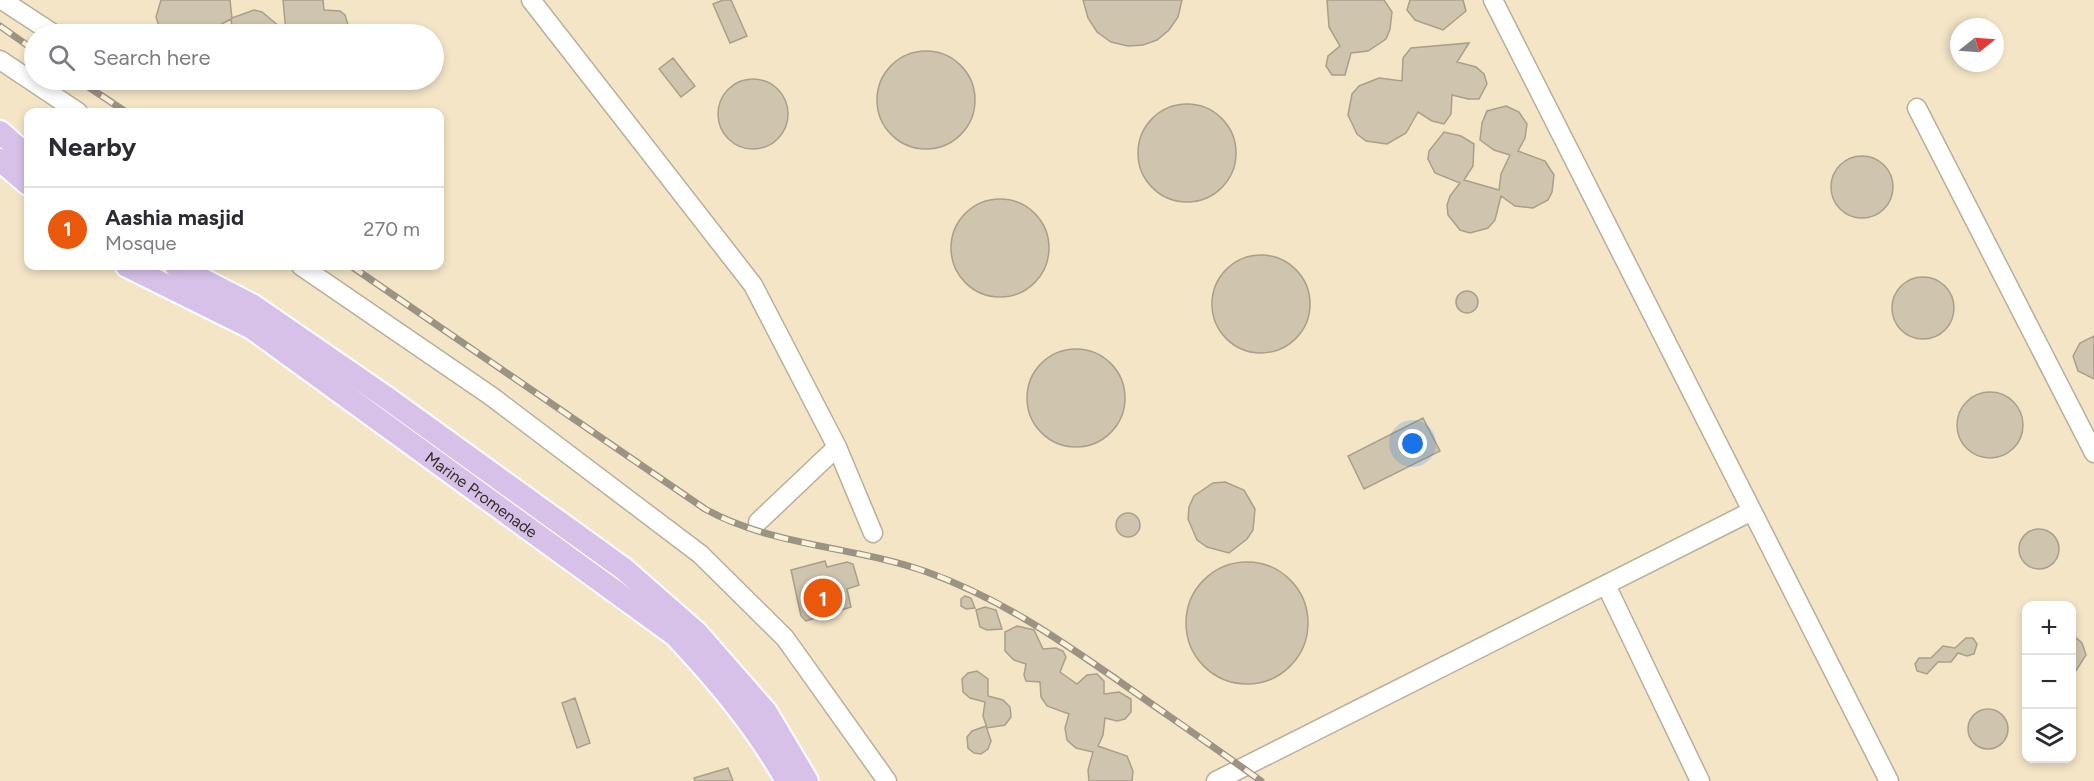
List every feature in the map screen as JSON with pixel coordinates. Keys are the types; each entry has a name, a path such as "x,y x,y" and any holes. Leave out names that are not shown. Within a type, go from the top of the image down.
{"main road":[{"path":"0,132 24,153"},
{"path":"0,160 24,181"},
{"name":"Marine Promenade","path":"135,270 252,328 675,635 724,688 767,745 787,781"},
{"name":"Marine Promenade","path":"184,270 252,305 387,398 624,569 697,633 766,712 807,781"}],"street":[{"path":"2,0 39,24"},
{"path":"531,0 753,285 837,447 873,533"},
{"path":"1493,0 1889,781"},
{"path":"0,60 24,76"},
{"path":"45,90 72,108"},
{"path":"1917,108 2094,453"},
{"path":"307,270 491,396 700,554 785,638 887,781"},
{"path":"758,522 837,447"},
{"path":"1216,781 1752,511"},
{"path":"1606,585 1700,781"}],"shaded area":[{"path":"0,0 2094,0 2094,781 0,781"}],"building":[{"path":"161,0 230,0 232,18 254,10 262,12 276,24 232,24 231,19 222,24 158,24 156,17"},
{"path":"283,0 323,0 324,10 340,11 345,15 348,24 285,24"},
{"path":"731,0 747,36 730,43 713,4"},
{"path":"1083,0 1182,0 1178,17 1169,30 1157,40 1143,45 1128,46 1111,42 1097,32 1088,18"},
{"path":"1327,0 1384,0 1392,12 1386,39 1368,51 1351,53 1345,75 1332,75 1326,66 1328,56 1340,46 1329,27"},
{"path":"1410,0 1463,0 1466,11 1443,30 1415,20 1407,10"},
{"path":"1469,43 1457,62 1476,67 1484,74 1487,84 1479,99 1452,95 1451,114 1444,124 1432,121 1418,112 1406,133 1387,144 1366,141 1357,134 1348,115 1352,94 1359,86 1379,78 1402,81 1403,58 1411,48"},
{"path":"926,51 936,52 953,59 967,73 974,90 974,110 967,127 953,141 936,148 926,149 916,148 899,141 885,127 878,110 877,100 878,90 885,73 899,59 916,52"},
{"path":"673,58 695,86 681,97 659,69"},
{"path":"746,79 760,79 773,85 782,94 788,107 786,127 778,139 760,149 746,149 733,143 724,134 718,121 718,107 724,94 733,85"},
{"path":"1187,104 1197,105 1214,112 1228,126 1235,143 1235,163 1228,180 1214,194 1197,201 1187,202 1177,201 1160,194 1146,180 1139,163 1138,153 1139,143 1146,126 1160,112 1177,105"},
{"path":"1506,106 1519,112 1527,124 1525,138 1518,151 1545,161 1554,175 1552,192 1548,200 1533,208 1515,206 1501,196 1495,220 1488,228 1470,233 1460,230 1448,215 1447,205 1450,196 1460,183 1435,173 1428,159 1429,151 1444,132 1461,136 1474,144 1473,166 1464,180 1499,190 1501,174 1510,155 1494,150 1480,140 1482,123 1487,111"},
{"path":"1862,156 1874,158 1884,165 1891,175 1893,187 1891,199 1884,209 1874,216 1862,218 1850,216 1840,209 1833,199 1831,187 1833,175 1840,165 1850,158"},
{"path":"1000,199 1019,203 1035,213 1045,229 1049,248 1045,267 1035,283 1019,293 1000,297 981,293 965,283 955,267 951,248 955,229 965,213 981,203"},
{"path":"1261,255 1271,256 1288,263 1302,277 1309,294 1309,314 1302,331 1288,345 1271,352 1261,353 1251,352 1234,345 1220,331 1213,314 1212,304 1213,294 1220,277 1234,263 1251,256"},
{"path":"1923,277 1935,279 1945,286 1952,296 1954,308 1952,320 1945,330 1935,337 1923,339 1911,337 1901,330 1894,320 1892,308 1894,296 1901,286 1911,279"},
{"path":"1467,291 1475,294 1478,302 1475,310 1467,313 1459,310 1456,302 1459,294"},
{"path":"2094,336 2094,379 2078,371 2073,356 2080,343"},
{"path":"1076,349 1086,350 1103,357 1117,371 1124,388 1124,408 1117,425 1103,439 1086,446 1076,447 1066,446 1049,439 1035,425 1028,408 1027,398 1028,388 1035,371 1049,357 1066,350"},
{"path":"1990,392 2003,394 2013,402 2021,412 2023,425 2021,438 2013,448 2003,456 1990,458 1977,456 1967,448 1959,438 1957,425 1959,412 1967,402 1977,394"},
{"path":"1423,418 1440,451 1364,489 1348,456"},
{"path":"1225,482 1244,490 1255,509 1253,530 1247,539 1229,553 1207,547 1197,540 1188,519 1189,507 1194,496 1213,483"},
{"path":"1123,513 1133,513 1140,520 1140,530 1133,537 1123,537 1116,530 1116,520"},
{"path":"2039,529 2053,535 2059,549 2053,563 2039,569 2025,563 2019,549 2025,535"},
{"path":"825,561 827,567 847,562 853,564 859,585 847,589 851,607 806,621 801,616 791,570"},
{"path":"1247,562 1270,567 1281,572 1290,580 1298,589 1303,600 1308,623 1303,646 1298,657 1290,666 1281,674 1270,679 1247,684 1224,679 1213,674 1204,666 1196,657 1191,646 1186,623 1191,600 1196,589 1204,580 1213,572 1224,567"},
{"path":"965,596 971,598 975,608 966,609 961,606 961,599"},
{"path":"985,607 996,610 1002,629 987,630 980,627 976,610"},
{"path":"1017,626 1034,630 1043,649 1056,648 1063,651 1066,657 1060,672 1077,684 1087,675 1097,674 1104,681 1104,694 1119,692 1131,699 1131,712 1125,719 1117,721 1105,718 1103,735 1098,746 1127,756 1133,771 1132,781 1089,781 1088,770 1093,752 1076,748 1067,740 1065,728 1069,714 1047,706 1041,697 1040,682 1026,681 1024,675 1026,664 1014,660 1005,651 1005,632"},
{"path":"1966,638 1973,638 1977,644 1974,654 1967,656 1958,653 1951,662 1938,662 1927,674 1917,671 1915,664 1919,658 1931,658 1943,646 1955,648"},
{"path":"2076,638 2082,643 2086,655 2076,671"},
{"path":"977,671 988,679 988,696 1003,700 1010,707 1011,717 1005,725 987,728 983,716 985,702 970,698 963,692 962,679 968,673"},
{"path":"575,698 590,743 577,748 562,703"},
{"path":"1988,709 2002,715 2008,729 2002,743 1988,749 1974,743 1968,729 1974,715"},
{"path":"986,726 991,741 988,749 981,754 974,753 968,748 967,737 972,731"},
{"path":"728,768 733,781 695,781 694,778"}],"railway":[{"path":"0,26 24,43"},
{"path":"93,90 120,108"},
{"path":"357,270 705,509 731,522 786,539 899,563 953,582 978,594 1025,619 1070,648 1261,781"}],"place":[{"name":"Aashia masjid","path":"823,598"}]}
